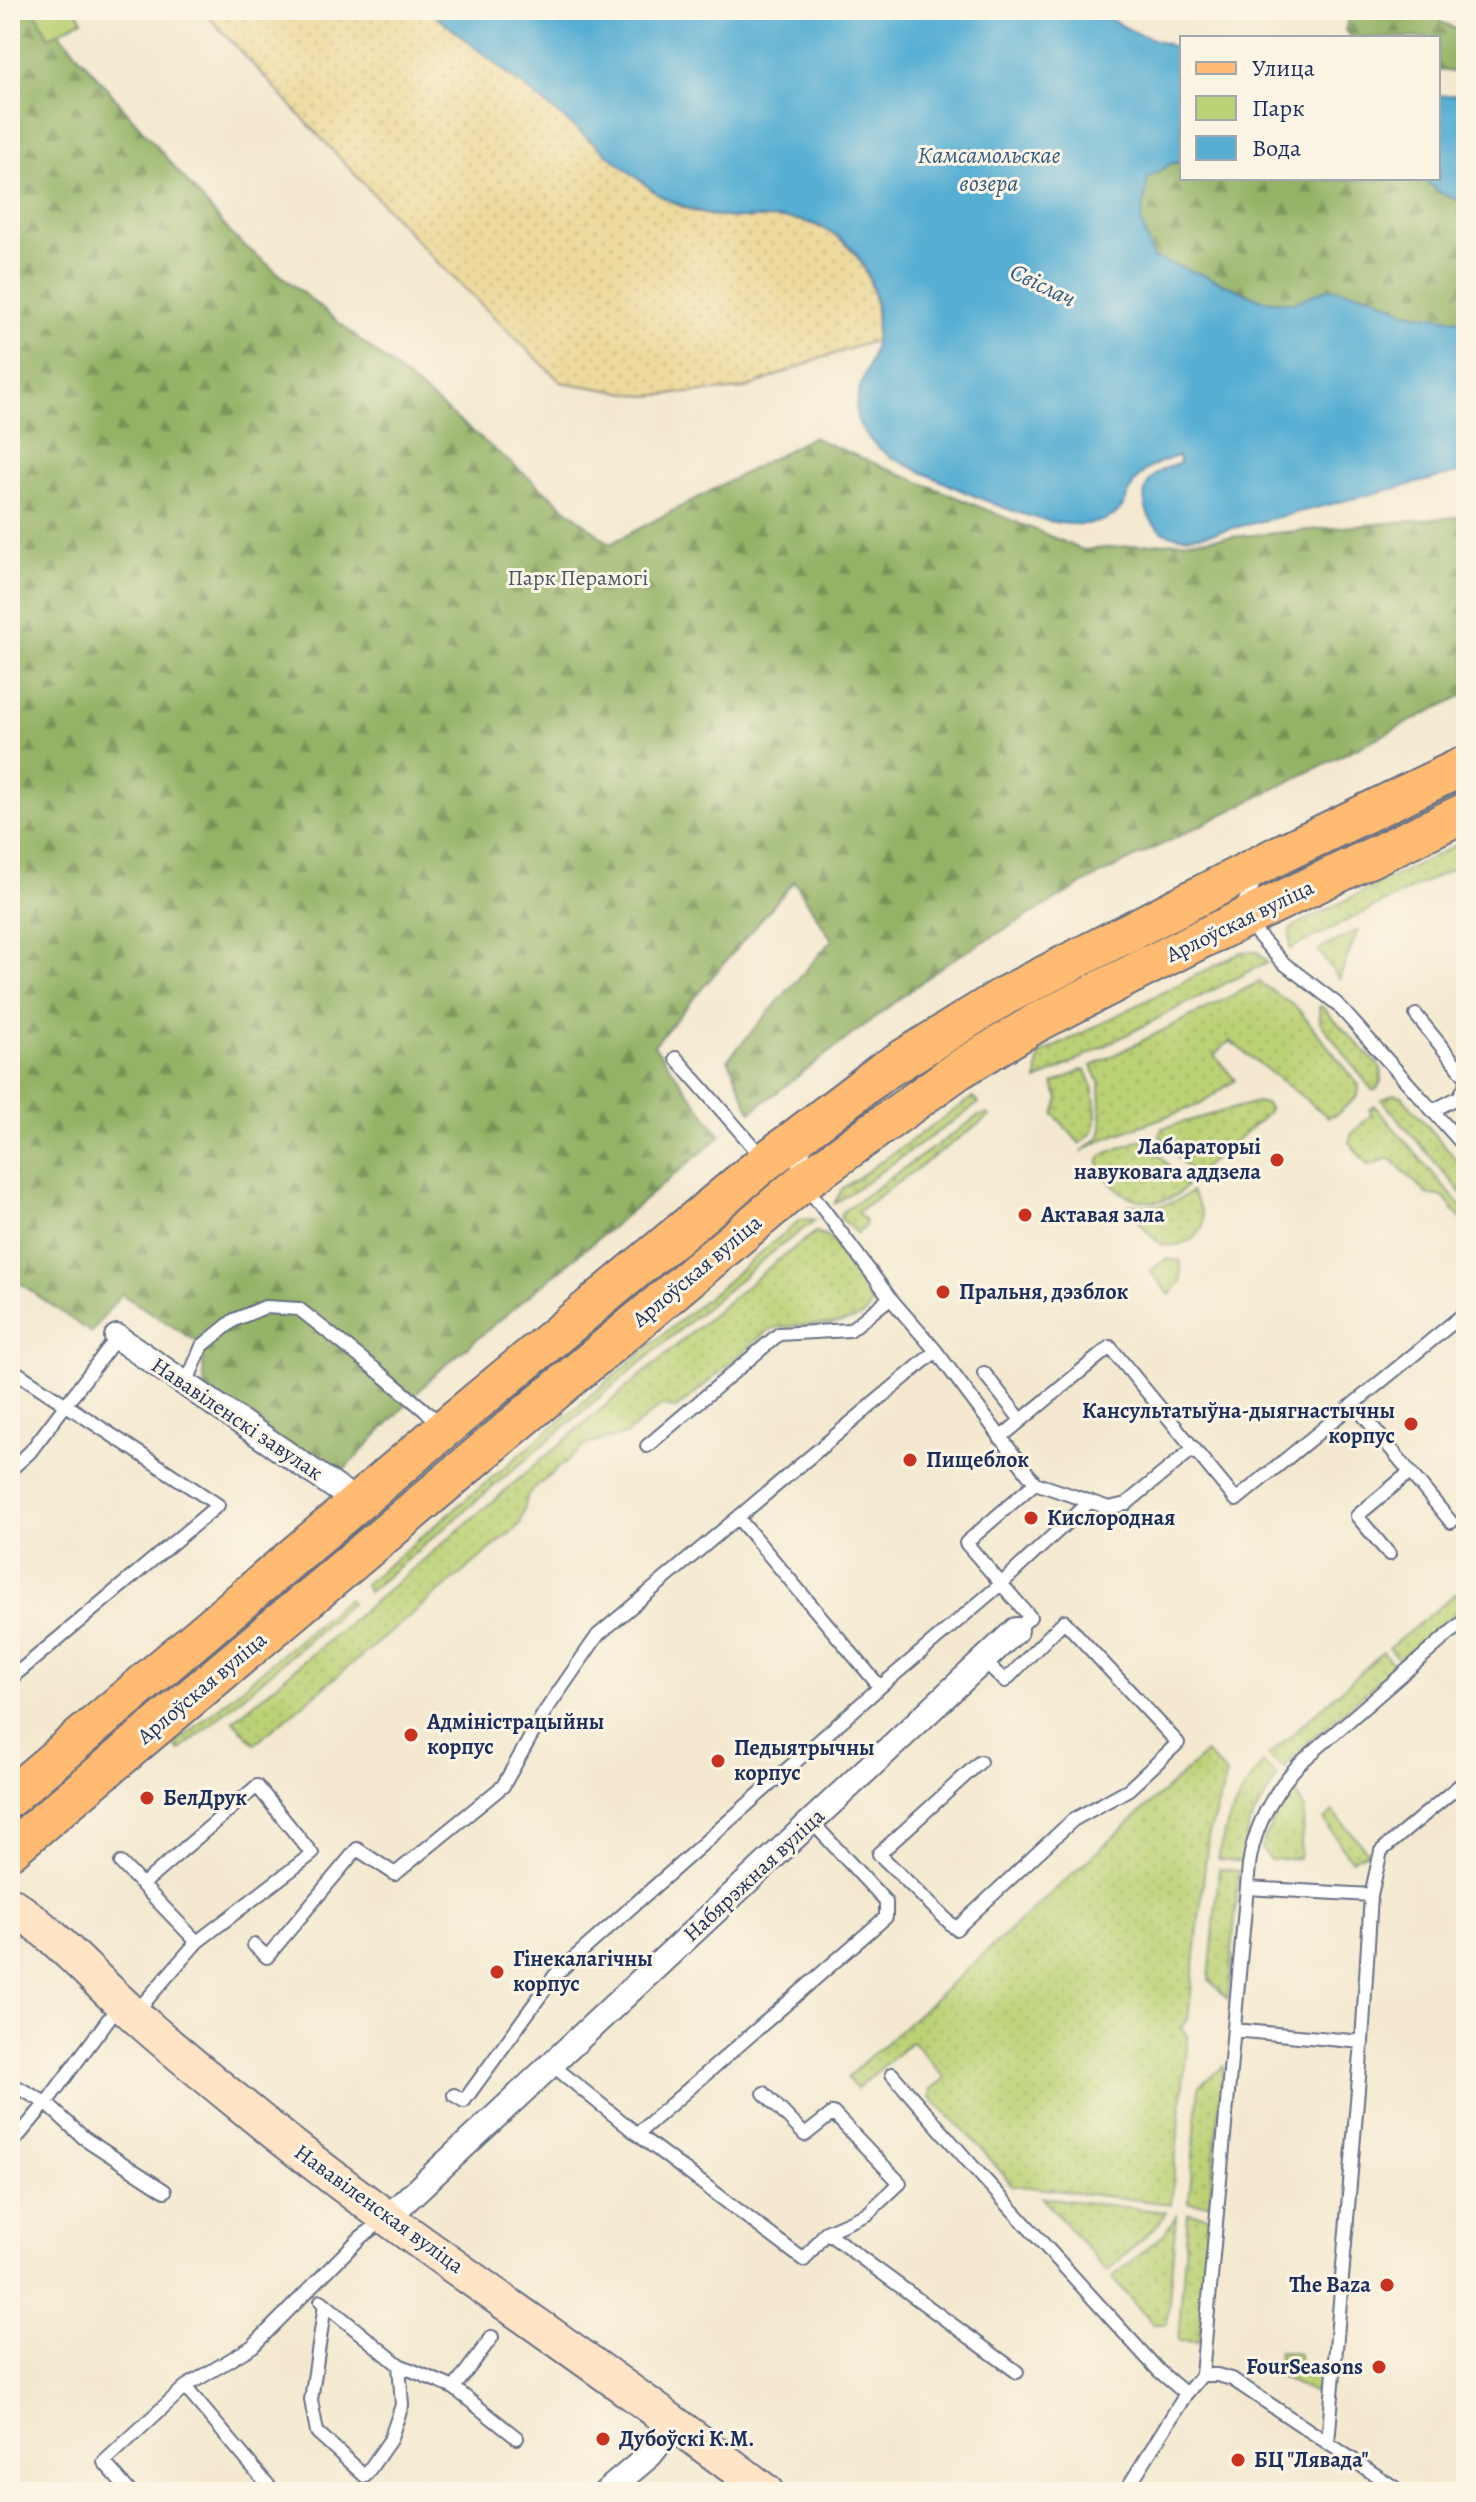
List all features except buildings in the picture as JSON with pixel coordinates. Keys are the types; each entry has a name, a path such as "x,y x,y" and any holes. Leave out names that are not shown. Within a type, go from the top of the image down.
{"main road":[{"name":"Арлоўская вуліца","path":"10,1797 766,1161 882,1072 1006,995 1281,854 1466,765"},
{"name":"Арлоўская вуліца","path":"10,1850 803,1182 957,1071 1036,1023 1201,939 1466,812"},
{"path":"1201,939 1213,926 1218,907 1213,899 1203,894"}],"street":[{"name":"Нававіленскі завулак","path":"117,1337 357,1502"},
{"name":"Набярэжная вуліца","path":"387,2218 1016,1630"},
{"name":"Нававіленская вуліца","path":"10,1904 128,2009 267,2125 387,2218 766,2492"},
{"path":"606,2492 650,2455 675,2424"}],"lane":[{"path":"1281,854 1253,881 1244,903 1244,919 1282,962 1336,1003 1466,1148"},
{"path":"1416,1015 1466,1077"},
{"path":"676,1058 766,1161"},
{"path":"1434,1110 1459,1097 1466,1085"},
{"path":"825,1115 808,1139 798,1167 803,1182 1035,1483 1109,1508 1126,1504 1194,1448"},
{"path":"647,1446 779,1334 850,1330 890,1298"},
{"path":"186,1384 202,1346 234,1320 265,1307 299,1309 445,1428"},
{"path":"1000,1438 1110,1347 1236,1500 1466,1312"},
{"path":"10,1470 30,1452 117,1337"},
{"path":"254,1945 267,1957 357,1849 395,1874 503,1786 544,1713 598,1635 936,1351"},
{"path":"10,1368 218,1505 10,1679"},
{"path":"984,1373 1021,1420"},
{"path":"1354,1404 1451,1522"},
{"path":"1389,1554 1357,1516 1410,1472"},
{"path":"1016,1630 1030,1617 966,1543 1035,1483"},
{"path":"454,2095 464,2101 556,1974 1001,1584 1090,1501"},
{"path":"738,1518 880,1687"},
{"path":"1125,2492 1186,2394 1202,2375 1247,1888 1251,1850 1258,1824 1288,1775 1466,1619"},
{"path":"980,1762 879,1854 956,1929 1073,1820 1129,1789 1178,1743 1064,1621 1005,1681 983,1660"},
{"path":"1328,2443 1362,2042 1371,1895 1381,1851 1466,1780"},
{"path":"10,2146 128,2009 197,1942 312,1854 257,1786 142,1885"},
{"path":"637,2134 886,1917 886,1902 812,1822"},
{"path":"121,1863 197,1942"},
{"path":"1247,1888 1371,1895"},
{"path":"1234,2030 1362,2042"},
{"path":"551,2064 637,2134 804,2260 826,2232 867,2214 900,2183 833,2113 805,2135 764,2093"},
{"path":"892,2074 1159,2371 1186,2394"},
{"path":"10,2083 46,2103 84,2138 165,2191"},
{"path":"130,2492 104,2462 185,2387 253,2346 361,2237 387,2218"},
{"path":"826,2232 1017,2372"},
{"path":"310,2291 399,2365 454,2388 517,2438"},
{"path":"325,2304 311,2400 317,2432 365,2476 390,2440 402,2405 399,2365"},
{"path":"454,2388 492,2337"},
{"path":"1202,2375 1232,2379 1401,2492"},
{"path":"185,2387 274,2492"}],"green space":[{"name":"Парк Перамогі","path":"10,10 40,10 234,237 610,544 812,437 1083,550 1466,516 1466,694 1092,879 945,964 751,1112 728,1059 832,940 794,881 654,1045 721,1136 436,1373 331,1484 205,1397 202,1345 121,1294 91,1333 10,1276"},
{"path":"35,10 77,10 82,20 49,37"},
{"path":"1351,10 1434,10 1442,22 1466,35 1466,74 1440,70 1440,36 1350,36 1345,30"},
{"path":"1180,162 1180,180 1424,180 1443,194 1466,203 1466,321 1406,312 1371,295 1329,288 1293,303 1262,300 1153,258 1141,221 1148,178 1172,163"},
{"path":"1466,840 1466,862 1290,949 1290,930 1298,924"},
{"path":"1358,930 1339,979 1318,950"},
{"path":"1242,952 1259,953 1267,962 1037,1081 1039,1055"},
{"path":"1259,982 1298,1009 1359,1085 1358,1096 1337,1114 1328,1117 1230,1041 1214,1055 1235,1080 1201,1104 1104,1139 1081,1152 1099,1138 1102,1129 1100,1084 1092,1066"},
{"path":"1321,1006 1381,1068 1382,1080 1376,1090 1372,1090 1320,1022"},
{"path":"1086,1071 1091,1083 1096,1116 1093,1131 1080,1144 1054,1114 1059,1099 1053,1084"},
{"path":"1394,1094 1402,1096 1466,1171 1466,1198 1382,1100"},
{"path":"973,1097 979,1103 834,1204 842,1189"},
{"path":"1257,1102 1266,1104 1269,1108 1267,1114 1194,1176 1159,1135 1162,1128"},
{"path":"1375,1106 1466,1212 1466,1225 1443,1197 1427,1194 1390,1158 1368,1165 1349,1142 1352,1133 1372,1114 1369,1110"},
{"path":"990,1116 857,1212 865,1221 865,1227 857,1234 840,1217 842,1212 977,1117"},
{"path":"1142,1139 1149,1142 1186,1186 1178,1194 1158,1201 1137,1199 1118,1189 1102,1171 1099,1159 1104,1154"},
{"path":"1191,1192 1201,1209 1203,1224 1195,1237 1183,1243 1169,1245 1158,1242 1129,1208 1129,1205 1169,1203"},
{"path":"800,1220 815,1220 765,1258 368,1592 365,1584"},
{"path":"816,1232 829,1237 868,1286 871,1302 866,1313 853,1320 836,1323 769,1330 676,1409 662,1405 625,1435 587,1444 528,1494 520,1525 255,1744 233,1721 774,1263"},
{"path":"1166,1259 1181,1261 1181,1281 1170,1295 1150,1271"},
{"path":"1466,1585 1466,1605 1400,1660 1389,1648"},
{"path":"347,1599 351,1603 180,1751 174,1745"},
{"path":"1383,1652 1395,1666 1305,1746 1284,1769 1268,1756"},
{"path":"1206,1753 1227,1775 1208,1838 1188,2019 1181,2027 1188,2036 1171,2204 1012,2185 981,2148 930,2097 931,2089 945,2078 912,2041 857,2089 847,2078"},
{"path":"1263,1763 1278,1776 1249,1824 1242,1862 1218,1859 1234,1808"},
{"path":"1294,1789 1305,1810 1299,1858 1270,1860 1261,1848 1279,1807"},
{"path":"1333,1812 1368,1852 1351,1860 1324,1820"},
{"path":"1219,1869 1239,1871 1228,1999 1209,1980"},
{"path":"1224,2066 1209,2204 1189,2203 1199,2086"},
{"path":"1042,2197 1166,2212 1159,2223 1107,2272"},
{"path":"1188,2213 1209,2216 1200,2342 1178,2341"},
{"path":"1176,2216 1167,2324 1153,2324 1112,2278 1163,2235"},
{"path":"1278,2351 1299,2354 1299,2374 1320,2377 1316,2393 1276,2376"}],"sand":[{"path":"202,10 429,10 657,194 707,215 774,216 800,220 822,228 840,240 855,254 873,292 876,340 744,389 645,396 561,382 430,255"}],"water":[{"name":"Камсамольскае возера","path":"429,10 1093,10 1134,32 1180,49 1180,162 1172,163 1148,178 1141,221 1153,258 1262,300 1293,303 1329,288 1371,295 1406,312 1466,321 1466,471 1217,532 1178,536 1166,533 1153,523 1146,508 1145,492 1158,472 1180,463 1178,456 1144,472 1113,516 1091,524 1064,524 1034,518 971,494 892,458 862,430 856,410 875,341 876,306 867,273 859,257 847,244 833,233 809,223 716,216 657,194"},
{"path":"1466,94 1466,203 1443,194 1424,180 1440,180 1440,96"}],"place":[{"name":"Лабараторыі навуковага аддзела","path":"1277,1160"},
{"name":"Актавая зала","path":"1025,1215"},
{"name":"Пральня, дэзблок","path":"943,1292"},
{"name":"Кансультатыўна-дыягнастычны корпус","path":"1411,1424"},
{"name":"Пищеблок","path":"910,1460"},
{"name":"Кислородная","path":"1031,1518"},
{"name":"Адміністрацыйны корпус","path":"411,1735"},
{"name":"Педыятрычны корпус","path":"718,1761"},
{"name":"БелДрук","path":"147,1798"},
{"name":"Гінекалагічны корпус","path":"497,1972"},
{"name":"The Baza","path":"1387,2285"},
{"name":"FourSeasons","path":"1379,2367"},
{"name":"Дубоўскі К.М.","path":"603,2439"},
{"name":"БЦ \"Лявада\"","path":"1238,2460"}],"water label":[{"name":"Свіслач","path":"1043,285"}]}
